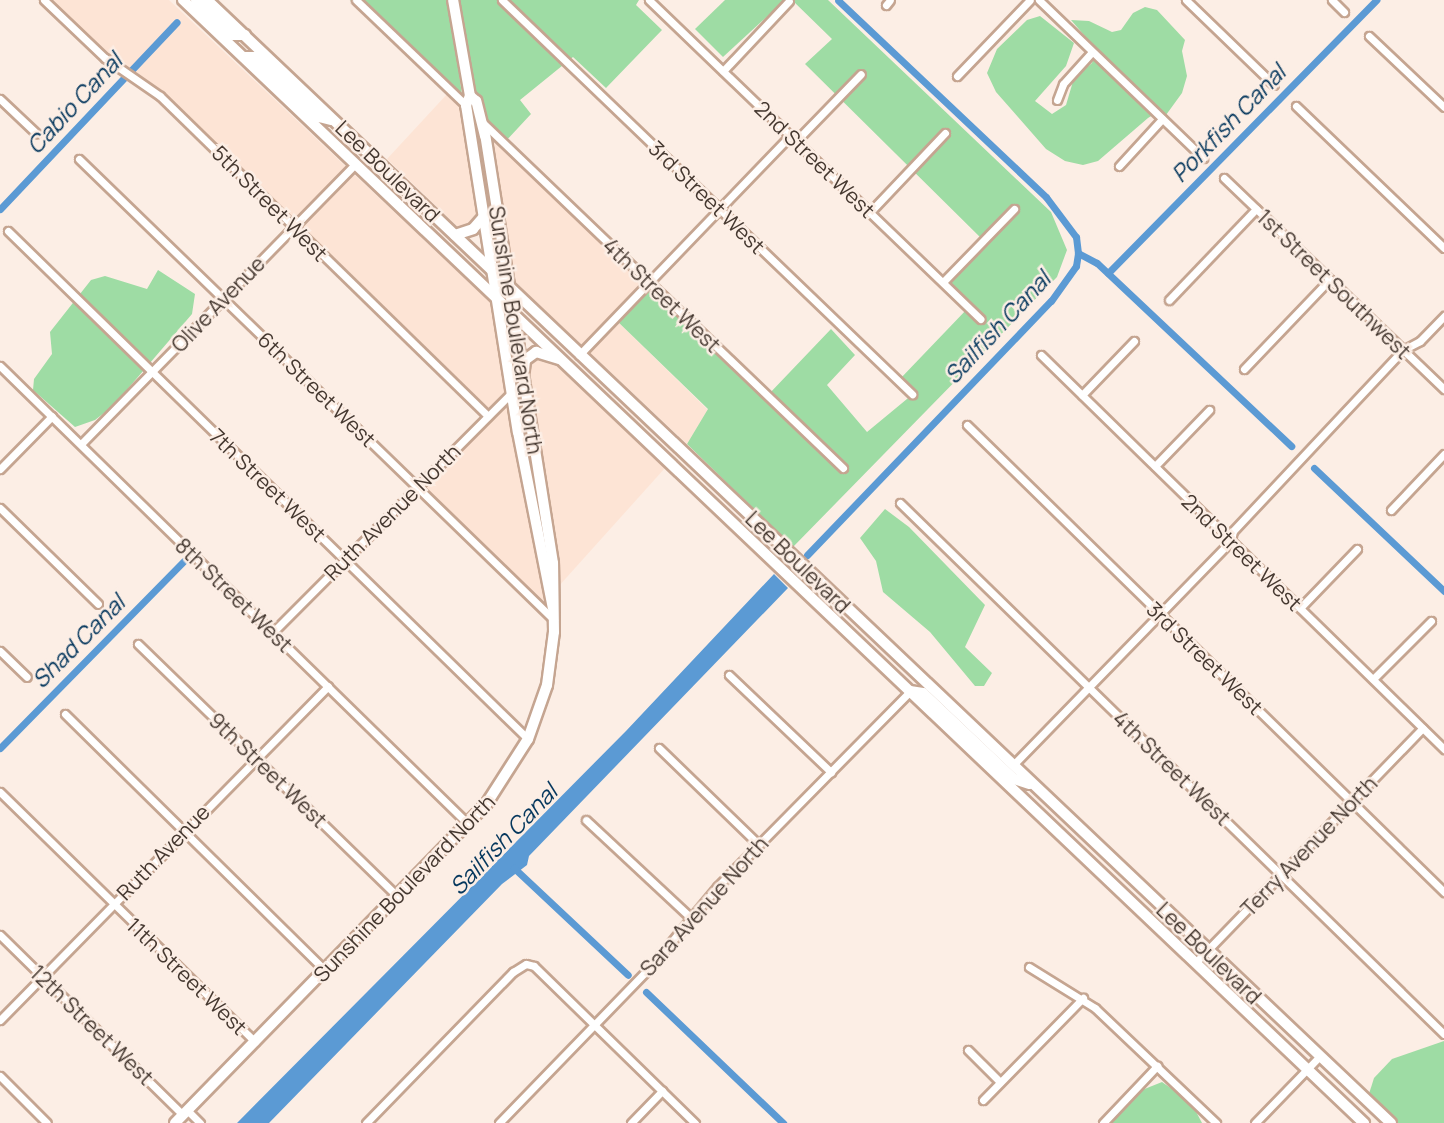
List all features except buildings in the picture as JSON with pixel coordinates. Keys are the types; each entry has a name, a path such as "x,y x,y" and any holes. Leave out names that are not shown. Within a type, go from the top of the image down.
{"main road":[{"name":"Lee Boulevard","path":"183,0 498,296 1364,1123"},
{"path":"196,0 233,35 245,36"},
{"name":"Lee Boulevard","path":"207,0 1391,1123"},
{"name":"Sunshine Boulevard North","path":"453,0 512,393 531,506 554,615"},
{"path":"244,57 255,57 319,117 335,121"},
{"name":"Sunshine Boulevard North","path":"182,1116 468,824 507,777 528,739 547,685 554,615 553,563 482,122 468,101"},
{"path":"454,235 473,229 485,215"},
{"path":"524,378 525,360 536,352 563,360"},
{"path":"542,494 531,506 538,511 553,563"},
{"path":"910,691 923,693 1014,779 1033,785"}],"street":[{"name":"5th Street West","path":"44,0 105,58 149,85 488,416"},
{"path":"356,0 468,101"},
{"name":"3rd Street West","path":"502,0 912,394"},
{"name":"2nd Street West","path":"649,0 981,318"},
{"path":"957,76 1030,0"},
{"path":"1039,0 1203,158"},
{"path":"1185,0 1274,85"},
{"path":"1332,0 1344,12"},
{"path":"723,71 789,1"},
{"path":"1369,36 1444,107"},
{"path":"1057,100 1063,84 1092,52"},
{"path":"579,355 720,209 861,74"},
{"path":"0,99 36,133"},
{"path":"1296,106 1444,248"},
{"path":"1119,166 1162,119"},
{"name":"4th Street West","path":"482,122 843,468"},
{"path":"870,212 945,133"},
{"name":"6th Street West","path":"79,159 417,487 554,615"},
{"name":"Olive Avenue","path":"81,444 356,163"},
{"name":"1st Street Southwest","path":"1224,178 1444,389"},
{"path":"943,282 1014,209"},
{"path":"1169,300 1256,209"},
{"name":"7th Street West","path":"8,231 528,739"},
{"path":"1244,369 1330,279"},
{"path":"1013,765 1231,541 1233,531 1403,349 1420,341 1444,316"},
{"path":"1082,396 1134,341"},
{"name":"2nd Street West","path":"1041,355 1444,748"},
{"name":"8th Street West","path":"0,366 468,824"},
{"name":"Ruth Avenue North","path":"273,632 512,393"},
{"path":"1154,466 1209,410"},
{"path":"0,469 52,416"},
{"name":"3rd Street West","path":"967,425 1444,892"},
{"path":"1391,510 1444,454"},
{"name":"4th Street West","path":"900,503 1444,1034"},
{"path":"0,508 98,604"},
{"path":"1300,608 1357,549"},
{"path":"1373,680 1431,621"},
{"name":"9th Street West","path":"138,643 397,896"},
{"path":"0,651 27,677"},
{"path":"729,676 831,772"},
{"name":"Ruth Avenue","path":"0,1020 328,686"},
{"name":"Sara Avenue North","path":"499,1123 594,1025 758,844 910,691"},
{"path":"65,714 326,970"},
{"name":"Terry Avenue North","path":"1195,963 1423,728"},
{"path":"659,748 758,844"},
{"name":"11th Street West","path":"0,792 255,1042"},
{"path":"586,820 691,918"},
{"name":"12th Street West","path":"0,935 182,1116 200,1123"},
{"path":"366,1123 513,972 526,964 534,966 695,1123"},
{"path":"1029,967 1083,998 1216,1123"},
{"path":"983,1100 1083,998"},
{"path":"968,1050 1000,1082"},
{"path":"1255,1123 1319,1057"},
{"path":"1103,1123 1157,1066"},
{"path":"0,1076 47,1123"},
{"path":"631,1123 662,1091"}],"shaded area":[{"path":"47,0 169,0 495,307 526,508 549,613 418,483 484,413 291,225"},
{"path":"449,92 462,105 481,215 460,229 387,159"},
{"path":"487,129 648,283 614,318 708,410 687,444 510,277"},
{"path":"504,316 520,378 538,493 534,498"},
{"path":"537,356 550,359 665,468 558,587 528,377 529,362"}],"green space":[{"path":"350,0 449,0 463,102 449,92"},
{"path":"457,0 639,0 636,5 662,30 606,88 573,57 520,100 531,114 503,144 487,129 474,94"},
{"path":"725,0 785,0 723,57 695,29"},
{"path":"792,0 828,0 1051,212 1067,250 1057,277 793,547 687,444 708,409 614,318 648,283 768,395 831,329 855,355 827,385 867,432 913,394 899,380 968,308 942,276 986,243 805,64 832,39"},
{"path":"1145,7 1157,10 1185,40 1182,51 1187,76 1182,93 1166,115 1161,110 1148,118 1098,161 1083,165 1065,161 1046,149 996,92 987,73 997,49 1027,20 1040,16 1074,43 1066,66 1035,101 1052,114 1066,105 1074,78 1092,63 1096,49 1071,20 1089,21 1112,32 1121,30 1133,13"},
{"path":"158,270 195,294 192,314 113,406 95,420 75,427 33,390 34,379 52,354 50,332 91,280 105,276 147,289"},
{"path":"885,509 909,527 985,605 965,647 992,673 984,686 975,686 930,632 883,592 876,561 860,538"},
{"path":"1444,1041 1444,1123 1396,1123 1368,1097 1374,1078 1392,1059"},
{"path":"1162,1082 1191,1102 1202,1123 1107,1123 1137,1092"}],"water":[{"path":"774,574 788,588 529,856 527,865 502,884 269,1123 237,1123 626,731"}],"waterway":[{"name":"Sailfish Canal","path":"807,555 1051,301 1076,266 1078,253 1076,237 1046,197 838,0"},
{"name":"Porkfish Canal","path":"1108,273 1376,0"},
{"name":"Cabio Canal","path":"0,209 177,22"},
{"path":"1078,253 1097,263 1291,446"},
{"path":"1314,468 1444,591"},
{"name":"Shad Canal","path":"0,748 184,561"},
{"path":"514,868 628,975"},
{"path":"646,992 783,1123"}]}
